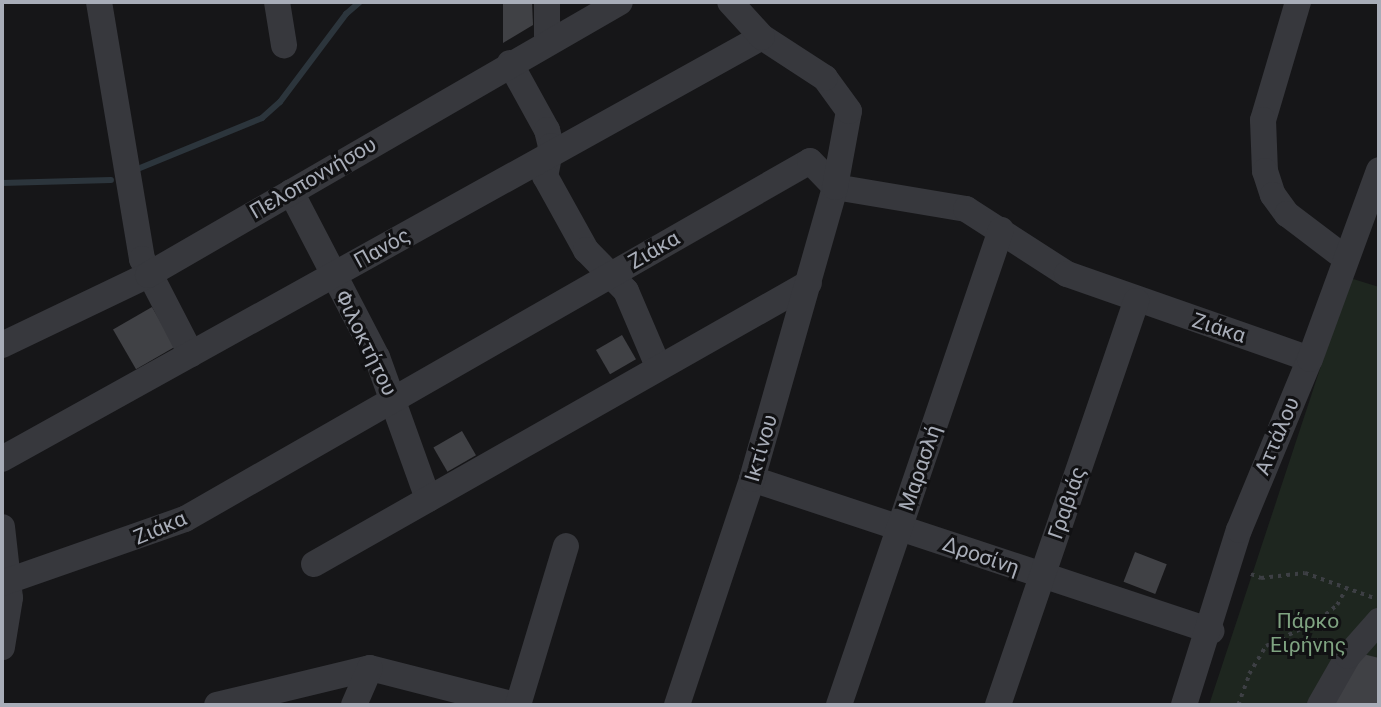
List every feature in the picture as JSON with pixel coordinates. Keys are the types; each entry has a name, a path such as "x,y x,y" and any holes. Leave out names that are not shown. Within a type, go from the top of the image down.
{"street":[{"path":"99,2 148,275 191,354"},
{"path":"277,2 284,45"},
{"path":"547,2 547,42"},
{"name":"Πελοποννήσου","path":"2,345 148,275 510,63 620,2"},
{"name":"Ικτίνου","path":"677,705 752,479 809,283 835,187 849,111 841,94 799,58 762,37 730,2"},
{"path":"1298,2 1263,120 1265,171 1273,195 1287,214 1345,258"},
{"name":"Πανός","path":"2,459 762,37"},
{"path":"510,63 547,130 545,176 586,250 626,291 658,366"},
{"name":"Ζιάκα","path":"6,582 170,526 810,161 835,187 966,209 1067,274 1136,301 1311,359"},
{"name":"Αττάλου","path":"1184,705 1211,631 1228,566 1255,488 1311,359 1345,258 1379,170"},
{"name":"Φιλοκτήτου","path":"291,192 393,400 428,499"},
{"name":"Μαρασλή","path":"839,705 1001,230"},
{"path":"314,564 658,366 809,283"},
{"name":"Γραβιάς","path":"998,705 1136,301"},
{"name":"Δροσίνη","path":"752,479 1211,631"},
{"path":"2,527 6,582 2,646"},
{"path":"216,705 370,668 516,705 566,546"},
{"path":"1320,705 1348,656 1379,621"},
{"path":"354,705 370,668"}],"path":[{"path":"1228,566 1261,578 1305,573 1379,600"},
{"path":"1238,705 1249,674 1266,646 1319,620 1337,605 1346,589"}],"green space":[{"name":"Πάρκο Ειρήνης","path":"1350,278 1379,287 1379,705 1209,705"}],"building":[{"path":"503,2 532,2 533,25 503,43"},
{"path":"152,307 175,347 136,369 113,330"},
{"path":"622,335 636,359 610,374 596,350"},
{"path":"462,431 476,455 447,472 433,448"},
{"path":"1135,552 1167,564 1155,594 1124,582"},
{"path":"1359,653 1379,658 1379,705 1331,705"}],"waterway":[{"path":"140,168 262,118 280,102 346,14 360,2"},
{"path":"2,183 111,180"}]}
